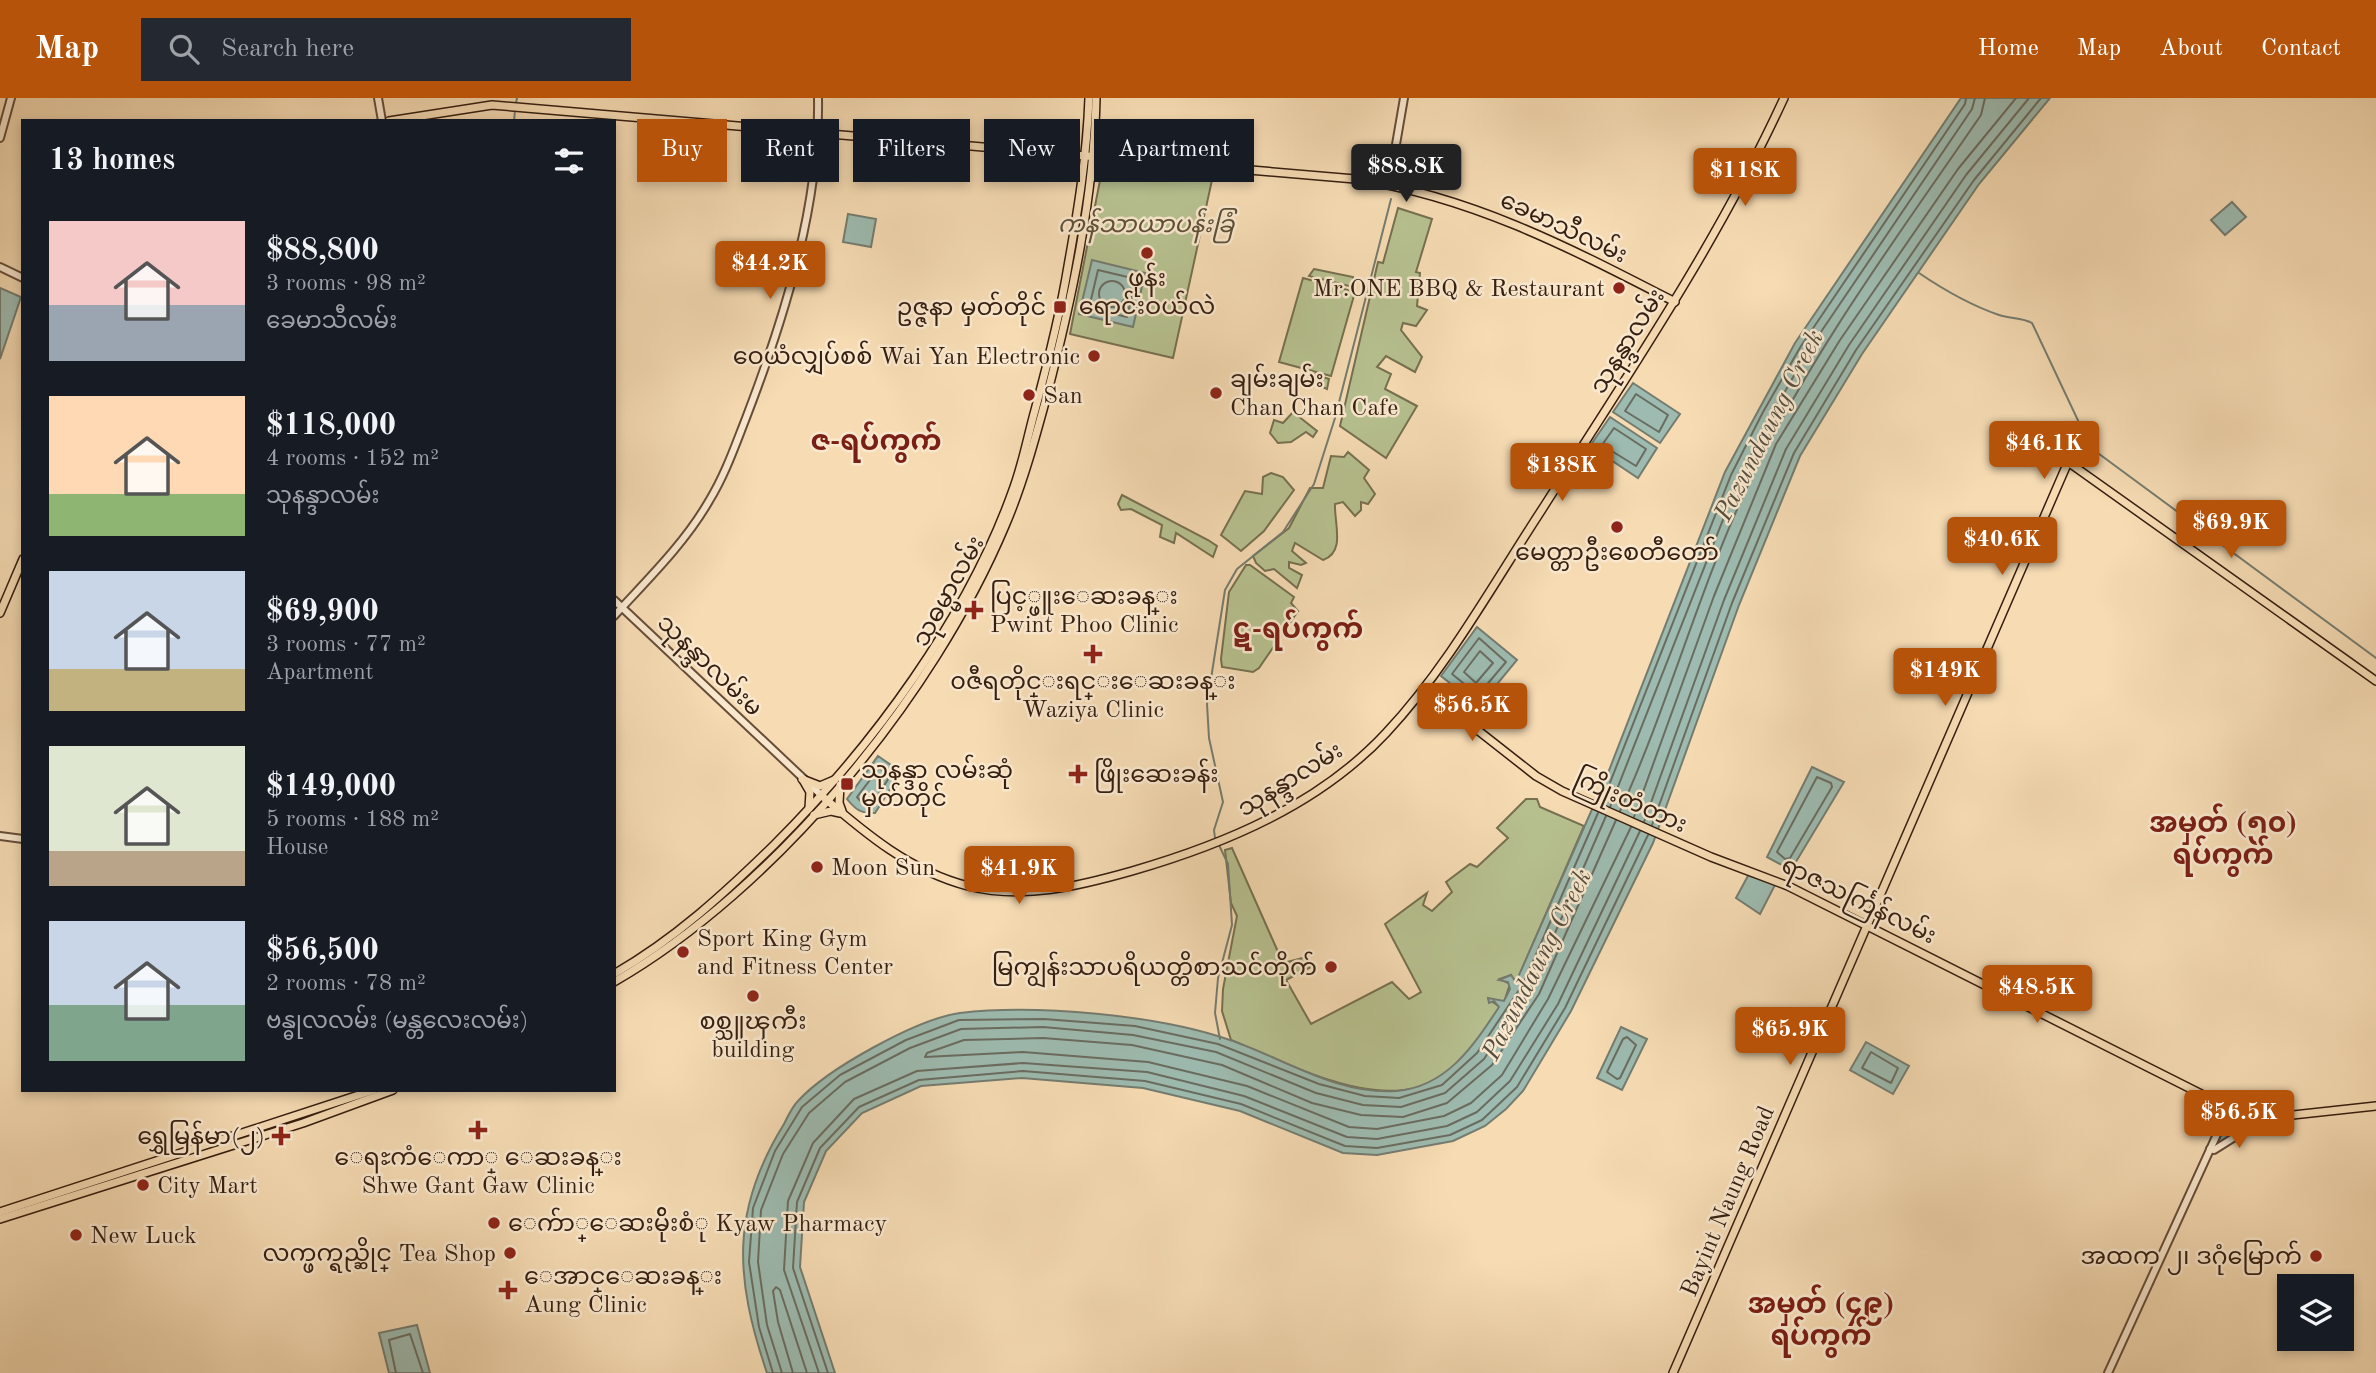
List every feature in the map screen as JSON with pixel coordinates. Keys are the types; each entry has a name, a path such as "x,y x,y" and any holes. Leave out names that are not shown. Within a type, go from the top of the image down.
{"main road":[{"name":"သုဓမ္မာလမ်း","path":"1089,98 1092,130"},
{"name":"သုဓမ္မာလမ်း","path":"616,981 650,956 769,855 824,798 918,682 969,598 1004,530 1021,489 1067,320 1096,98"},
{"name":"သုနန္ဒာလမ်း","path":"824,798 876,841 936,875 988,889 1023,892 1086,884 1222,842 1302,800 1341,774 1385,734 1424,688 1675,302 1722,222 1784,98"},
{"name":"ခေမာသီလမ်း","path":"402,119 492,105 741,127"},
{"path":"1080,145 1092,130 1094,133"},
{"name":"ခေမာသီလမ်း","path":"839,135 984,146"},
{"name":"ခေမာသီလမ်း","path":"1080,154 1094,155"},
{"path":"1080,164 1087,180 1094,172"},
{"name":"ခေမာသီလမ်း","path":"1254,169 1389,185 1516,223 1675,302"},
{"name":"Bayint Naung Road","path":"1673,1373 2068,463 2376,681"},
{"path":"0,613 21,564"},
{"name":"ကြိုးတံတား","path":"1424,688 1538,777 1562,791 1711,857"},
{"path":"802,779 820,786 839,780 839,803 844,814"},
{"path":"802,779 810,792 809,814 831,811 844,814"},
{"name":"ရာဇသင်္ကြန်လမ်း","path":"1711,857 1754,870 1868,924 2229,1108 2264,1118 2376,1106"},
{"name":"သုဓမ္မာလမ်း","path":"616,973 650,956"},
{"path":"0,1212 368,1092"},
{"path":"0,1219 303,1123 388,1092"}],"street":[{"path":"0,138 11,98"},
{"path":"379,98 382,119"},
{"path":"818,98 819,119"},
{"path":"1389,185 1404,98"},
{"path":"616,614 702,512 726,469 767,363 797,254 810,182"},
{"path":"0,267 21,277"},
{"name":"သုနန္ဒာလမ်းမ","path":"616,602 824,798"},
{"path":"0,836 21,839"},
{"path":"2108,1373 2229,1108"},
{"path":"2210,1149 2214,1150 2264,1118"}],"green space":[{"name":"ကန်သာယာပန်းခြံ","path":"1100,182 1212,182 1173,358 1070,334"},
{"path":"1398,208 1432,219 1416,272 1420,273 1417,306 1427,310 1416,326 1403,323 1401,330 1422,357 1415,372 1386,356 1377,367 1391,374 1385,389 1417,406 1386,458 1340,426 1378,262 1383,263"},
{"path":"1314,269 1353,277 1353,287 1309,276"},
{"path":"1303,278 1355,292 1331,376 1279,362"},
{"path":"1310,373 1329,379 1327,389 1308,380"},
{"path":"1293,412 1317,431 1313,437 1306,432 1291,442 1278,443 1270,433 1274,420 1283,423"},
{"path":"1348,452 1369,470 1364,478 1375,494 1368,504 1361,502 1361,510 1355,516 1343,502 1335,504 1337,544 1330,556 1323,560 1295,543 1292,551 1306,563 1301,565 1289,562 1289,568 1302,575 1297,588 1274,569 1265,571 1253,556 1289,528 1310,488 1323,488 1331,456 1344,457"},
{"path":"1271,473 1283,477 1294,490 1264,531 1241,551 1221,535 1245,491 1262,494 1263,477"},
{"path":"1122,495 1217,546 1213,557 1176,533 1174,543 1160,537 1162,525 1131,509 1121,510 1118,504"},
{"path":"1246,565 1250,565 1294,597 1291,603 1298,611 1259,668 1253,672 1222,667 1221,659 1229,592"},
{"path":"1526,799 1537,799 1540,807 1584,826 1516,983 1511,975 1500,979 1510,984 1504,1002 1488,999 1500,1007 1474,1045 1450,1070 1418,1088 1392,1091 1364,1088 1307,1072 1231,1040 1222,1011 1223,989 1237,916 1231,903 1225,850 1232,848 1283,963 1307,957 1311,967 1286,980 1311,1024 1392,982 1409,999 1421,992 1385,924 1427,893 1423,905 1432,911 1452,892 1446,882 1470,864 1477,867 1508,838 1497,828"}],"water":[{"name":"Pazundaung Creek","path":"1961,98 2050,98 1979,184 1862,354 1800,456 1739,605 1653,843 1571,1011 1523,1091 1485,1126 1453,1141 1377,1155 1343,1153 1240,1111 1143,1088 1022,1078 921,1086 862,1113 826,1151 804,1202 800,1267 835,1373 767,1373 756,1339 744,1276 746,1216 754,1186 766,1156 798,1101 851,1061 897,1035 942,1017 960,1013 1060,1011 1133,1018 1201,1031 1230,1040 1311,1074 1374,1091 1414,1088 1430,1082 1457,1062 1480,1036 1499,1007 1494,1001 1489,1003 1488,998 1504,1001 1510,989 1508,982 1499,980 1511,975 1516,982 1608,773 1725,472 1795,343"},
{"path":"2232,202 2246,217 2225,235 2211,220"},
{"path":"848,214 876,219 871,247 843,242"},
{"path":"1092,260 1145,273 1133,327 1079,314"},
{"path":"0,288 21,297 0,359"},
{"path":"1633,383 1680,414 1660,443 1613,412"},
{"path":"1610,417 1657,448 1638,478 1590,446"},
{"path":"1477,627 1517,660 1479,706 1441,676"},
{"path":"878,756 901,772 875,813 866,813 847,799"},
{"path":"1812,767 1844,782 1791,870 1767,857"},
{"path":"1750,872 1775,885 1760,914 1736,898"},
{"path":"1621,1027 1647,1039 1622,1090 1597,1078"},
{"path":"1866,1042 1909,1066 1893,1094 1850,1070"},
{"path":"2231,1114 2251,1123 2217,1144"},
{"path":"417,1325 430,1373 389,1373 379,1333"}],"waterway":[{"path":"516,103 517,98"},
{"path":"514,119 515,110"},
{"path":"1215,838 1214,830 1223,802 1209,738 1207,704 1225,590 1237,569 1283,532 1314,484 1335,418 1391,199"},
{"path":"1919,273 1978,307 2032,323 2091,448 2376,658"},
{"path":"1218,843 1228,864 1232,925 1218,978 1215,1013 1220,1039"}],"place":[{"name":"ဖုန်း ရောင်းဝယ်လဲ","path":"1147,253"},
{"name":"Mr.ONE BBQ & Restaurant","path":"1619,288"},
{"name":"ဥဇ္ဇနာ မှတ်တိုင်","path":"1060,307"},
{"name":"ဝေယံလျှပ်စစ် Wai Yan Electronic","path":"1094,356"},
{"name":"ချမ်းချမ်း Chan Chan Cafe","path":"1216,393"},
{"name":"San","path":"1029,395"},
{"name":"မေတ္တာဦးစေတီတော်","path":"1617,527"},
{"name":"ပြင့္ဖူးေဆးခန္း Pwint Phoo Clinic","path":"974,610"},
{"name":"၀ဇီရတိုင္းရင္းေဆးခန္း Waziya Clinic","path":"1093,654"},
{"name":"ဖြိုးဆေးခန်း","path":"1078,774"},
{"name":"သုနန္ဒာ လမ်းဆုံ မှတ်တိုင်","path":"847,784"},
{"name":"Moon Sun","path":"817,867"},
{"name":"Sport King Gym and Fitness Center","path":"683,952"},
{"name":"မြကျွန်းသာပရိယတ္တိစာသင်တိုက်","path":"1331,967"},
{"name":"စစ္သူၾကီး building","path":"753,996"},
{"name":"ေရႊကံေကာ္ ေဆးခန္း Shwe Gant Gaw Clinic","path":"478,1130"},
{"name":"ရွှေမြန်မာ(၂)","path":"281,1136"},
{"name":"City Mart","path":"143,1185"},
{"name":"ေက်ာ္ေဆးမ်ိုးစံု Kyaw Pharmacy","path":"494,1223"},
{"name":"New Luck","path":"76,1235"},
{"name":"လက္ဖက္ရည္ဆိုင္ Tea Shop","path":"510,1253"},
{"name":"အထက ၂၊ ဒဂုံမြောက်","path":"2316,1256"},
{"name":"ေအာင္ေဆးခန္း Aung Clinic","path":"508,1290"}],"district":[{"name":"ဇ-ရပ်ကွက်","path":"876,440"},
{"name":"ဋ-ရပ်ကွက်","path":"1298,628"},
{"name":"အမှတ် (၅၀) ရပ်ကွက်","path":"2223,838"},
{"name":"အမှတ် (၄၉) ရပ်ကွက်","path":"1821,1319"}]}
